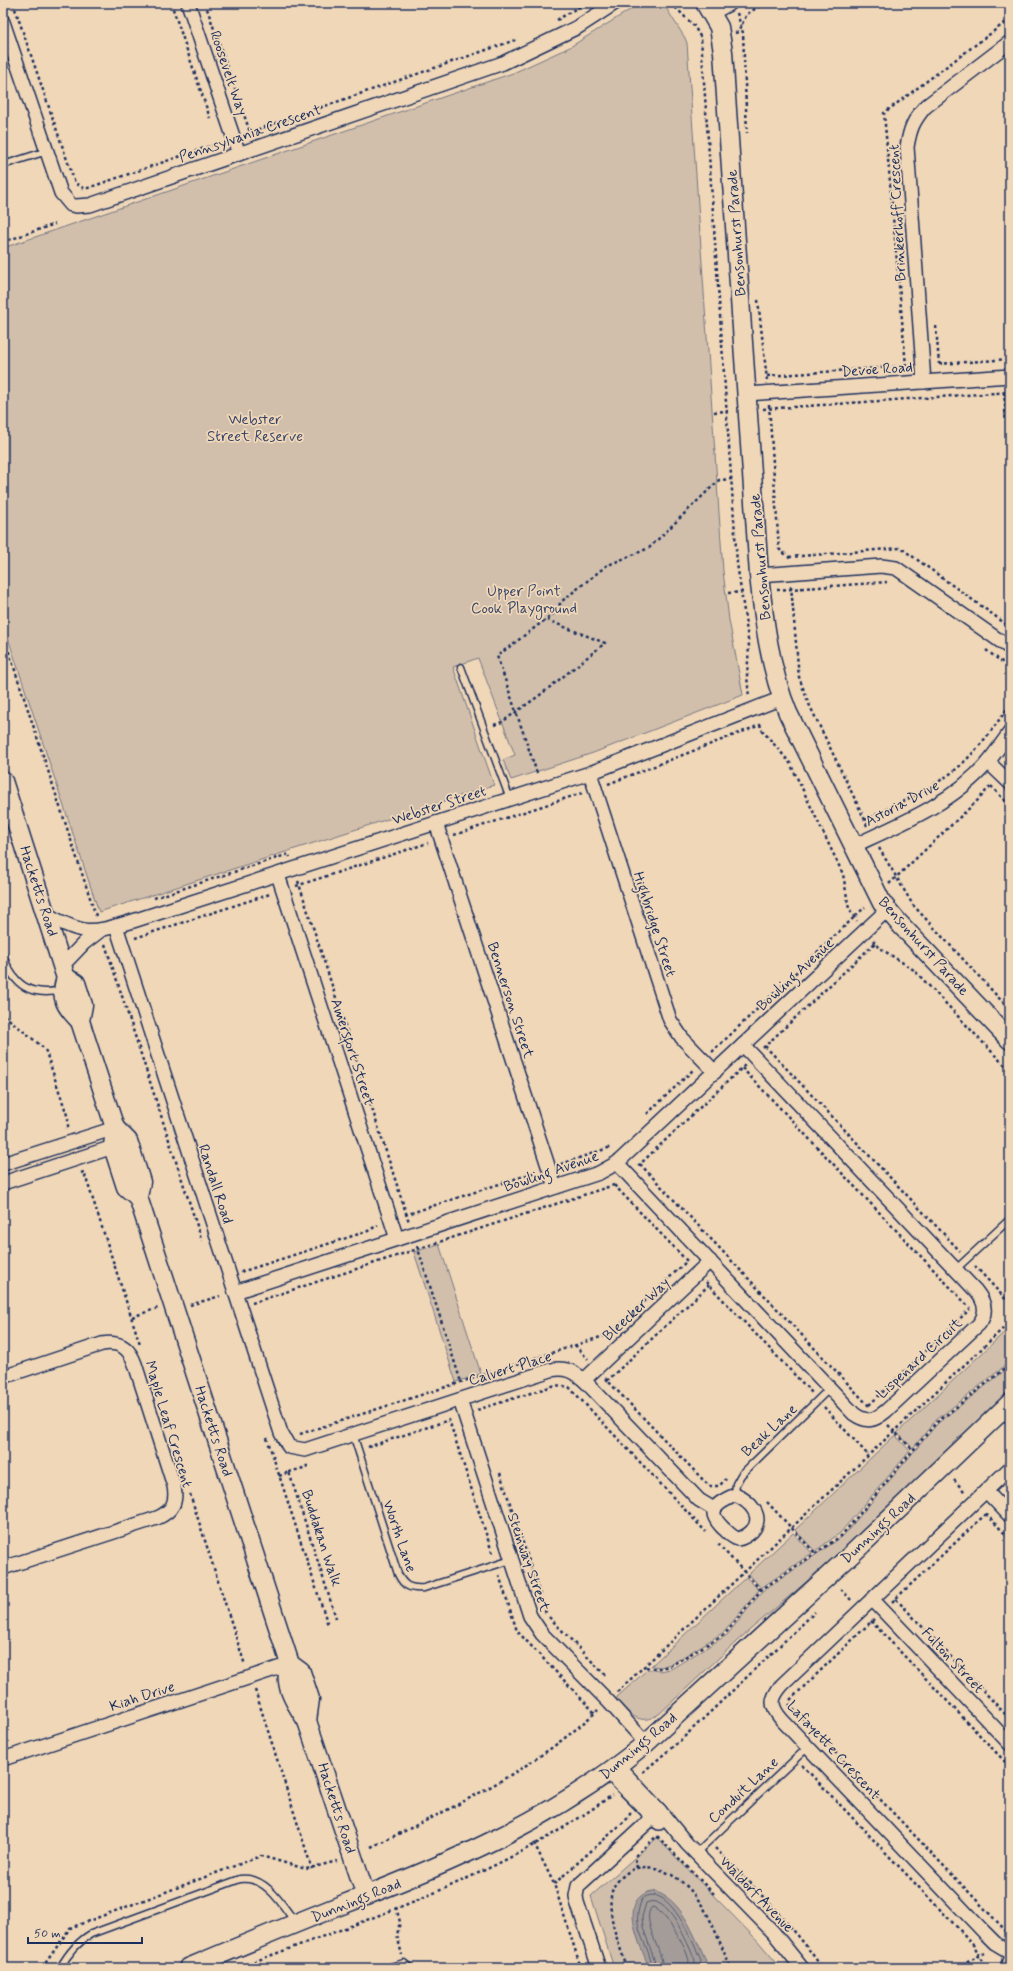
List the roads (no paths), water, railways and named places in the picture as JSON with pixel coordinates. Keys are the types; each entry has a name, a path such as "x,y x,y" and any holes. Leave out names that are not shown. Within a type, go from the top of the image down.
{"street":[{"name":"Roosevelt Way","path":"188,3 239,154"},
{"name":"Pennsylvania Crescent","path":"4,26 63,198 71,205 81,206 239,154 503,63 578,27 615,3"},
{"path":"708,8 731,3"},
{"name":"Bensonhurst Parade","path":"708,8 719,27 723,52 760,583 775,671 782,698 882,903 1010,1040"},
{"name":"Brinkerhoff Crescent","path":"924,382 907,147 910,132 914,120 925,107 1010,42"},
{"name":"Devoe Road","path":"747,402 768,392 1010,376"},
{"path":"760,583 790,573 881,566 896,568 1010,648"},
{"name":"Webster Street","path":"46,914 68,926 82,931 101,930 130,922 590,773 782,698"},
{"name":"Astoria Drive","path":"853,846 919,815 949,797 988,762 1010,732"},
{"path":"988,762 1010,783"},
{"name":"Highbridge Street","path":"590,773 670,1020 682,1038 715,1072"},
{"name":"Hacketts Road","path":"3,781 46,914 64,978 76,983 83,1005 80,1021 120,1144 141,1182 138,1197 290,1664 301,1672 310,1699 308,1721 366,1896"},
{"name":"Bennerson Street","path":"436,823 555,1188"},
{"name":"Amersfort Street","path":"278,875 397,1239"},
{"name":"Bowling Avenue","path":"235,1292 555,1188 599,1173 617,1163 731,1057 882,903"},
{"name":"Randall Road","path":"116,926 229,1276 284,1440 291,1448"},
{"name":"Webster Street","path":"64,978 84,944 101,930"},
{"name":"Lispenard Circuit","path":"617,1163 860,1418 871,1420 880,1416 981,1320 985,1310 982,1298 743,1045"},
{"path":"3,1164 115,1128"},
{"path":"3,1183 120,1144"},
{"name":"Bleecker Way","path":"584,1380 710,1261"},
{"name":"Maple Leaf Crescent","path":"3,1377 102,1344 113,1342 122,1345 130,1353 135,1364 174,1486 176,1499 169,1512 157,1518 3,1568"},
{"name":"Calvert Place","path":"291,1448 305,1450 558,1368 574,1372 584,1380 699,1500 714,1509"},
{"name":"Steinway Street","path":"460,1400 526,1606 535,1626 608,1701 646,1743"},
{"name":"Dunnings Road","path":"188,1968 432,1869 510,1833 567,1801 613,1769 646,1743 853,1553 1010,1403"},
{"name":"Lafayette Crescent","path":"1010,1468 782,1685 773,1697 776,1713 996,1943 1010,1952"},
{"path":"986,1491 1010,1516"},
{"path":"735,1495 744,1500 756,1513 758,1519 757,1525 746,1536 738,1539 733,1537 714,1519 714,1509 735,1495"},
{"name":"Fulton Street","path":"872,1599 1010,1744"},
{"name":"Kiah Drive","path":"3,1759 290,1664"},
{"name":"Waldorf Avenue","path":"613,1769 756,1914 802,1968"},
{"path":"599,1968 577,1902 576,1896 578,1886 656,1814"},
{"path":"1007,1968 1010,1958"}],"lane":[{"path":"3,166 47,151"},
{"path":"461,667 510,799"},
{"path":"3,955 11,975 32,991 47,993 64,978"},
{"path":"956,1270 1010,1219"},
{"name":"Beak Lane","path":"735,1495 736,1484 741,1475 830,1388"},
{"name":"Worth Lane","path":"353,1434 398,1574 404,1585 410,1588 424,1588 511,1560"},
{"name":"Conduit Lane","path":"691,1849 708,1842 808,1747"},
{"path":"60,1968 83,1938 240,1879 249,1877 257,1880 265,1886 296,1924"},
{"path":"387,1968 404,1963 410,1968"}],"water":[{"path":"652,1891 671,1901 686,1919 706,1961 702,1968 649,1968 637,1936 633,1913 635,1903 641,1896"}],"park label":[{"name":"Webster Street Reserve","path":"255,428"},
{"name":"Upper Point Cook Playground","path":"524,600"}]}
